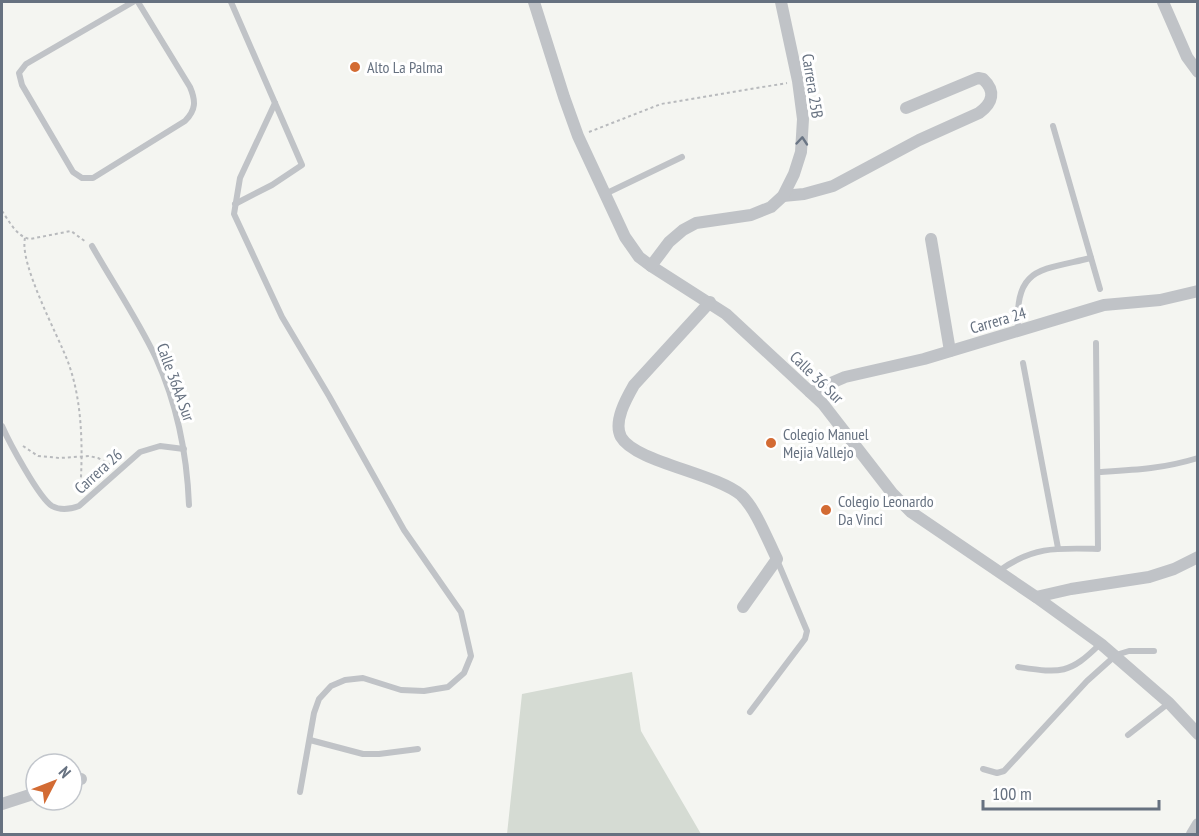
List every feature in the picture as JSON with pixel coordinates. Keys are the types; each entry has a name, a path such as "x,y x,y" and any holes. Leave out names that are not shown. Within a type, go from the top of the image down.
{"street":[{"name":"Calle 36 Sur","path":"534,2 578,136 632,248 651,266 726,314 810,392 839,423 892,493 911,512 1101,644 1169,703 1197,734"},
{"name":"Carrera 25B","path":"781,2 798,81 803,119 801,152 794,174 783,196"},
{"path":"1163,2 1187,57 1197,72"},
{"path":"651,266 669,242 696,223 751,215 771,207 783,196 804,194 833,186 919,140 979,112 992,101 992,92 988,83 978,78 906,108"},
{"path":"931,239 950,351"},
{"name":"Carrera 24","path":"810,392 844,377 950,351 1104,305 1160,300 1197,291"},
{"path":"710,302 634,385 622,411 619,428 621,436 635,450 723,484 741,496 755,515 777,559 743,607"},
{"path":"1036,597 1149,577 1174,569 1197,557"},
{"path":"2,804 24,797"},
{"path":"1192,834 1197,824"}],"lane":[{"path":"133,2 26,64 19,73 22,85 73,172 82,178 93,178 193,114 195,98 190,87 138,2"},
{"path":"231,2 302,165 264,190 235,204"},
{"path":"275,103 240,178 234,214 282,317 404,530 460,612 471,656 465,673 448,687 424,691 401,690 363,678 345,680 331,686 319,699 300,792"},
{"path":"1053,126 1100,289"},
{"path":"605,194 682,157"},
{"name":"Calle 36AA Sur","path":"92,246 156,359 179,425 184,449 189,505"},
{"path":"1018,332 1017,307 1022,287 1031,277 1042,270 1091,258"},
{"path":"998,571 1010,562 1032,552 1058,548 1098,549 1096,343"},
{"path":"1023,363 1058,548"},
{"name":"Carrera 26","path":"2,426 5,435 49,504 63,509 80,506 140,452 150,447 184,449"},
{"path":"1099,472 1154,469 1197,458"},
{"path":"750,712 805,639 807,632 777,559"},
{"path":"1018,667 1058,672 1077,664 1101,644"},
{"path":"983,769 997,773 1004,771 1087,681 1116,656 1130,651 1154,651"},
{"path":"1128,735 1169,703"},
{"path":"309,740 363,754 418,748"}],"path":[{"path":"578,136 661,104 798,81"},
{"path":"2,211 19,234 25,238 71,231 92,246"},
{"path":"25,238 23,245 25,255 46,314 69,363 81,429 80,506"},
{"path":"5,435 38,456 98,458 119,470"}],"shaded area":[{"path":"632,672 641,731 701,834 507,834 522,694"}],"place":[{"name":"Alto La Palma","path":"355,67"},
{"name":"Colegio Manuel Mejia Vallejo","path":"771,443"},
{"name":"Colegio Leonardo Da Vinci","path":"826,510"}]}
